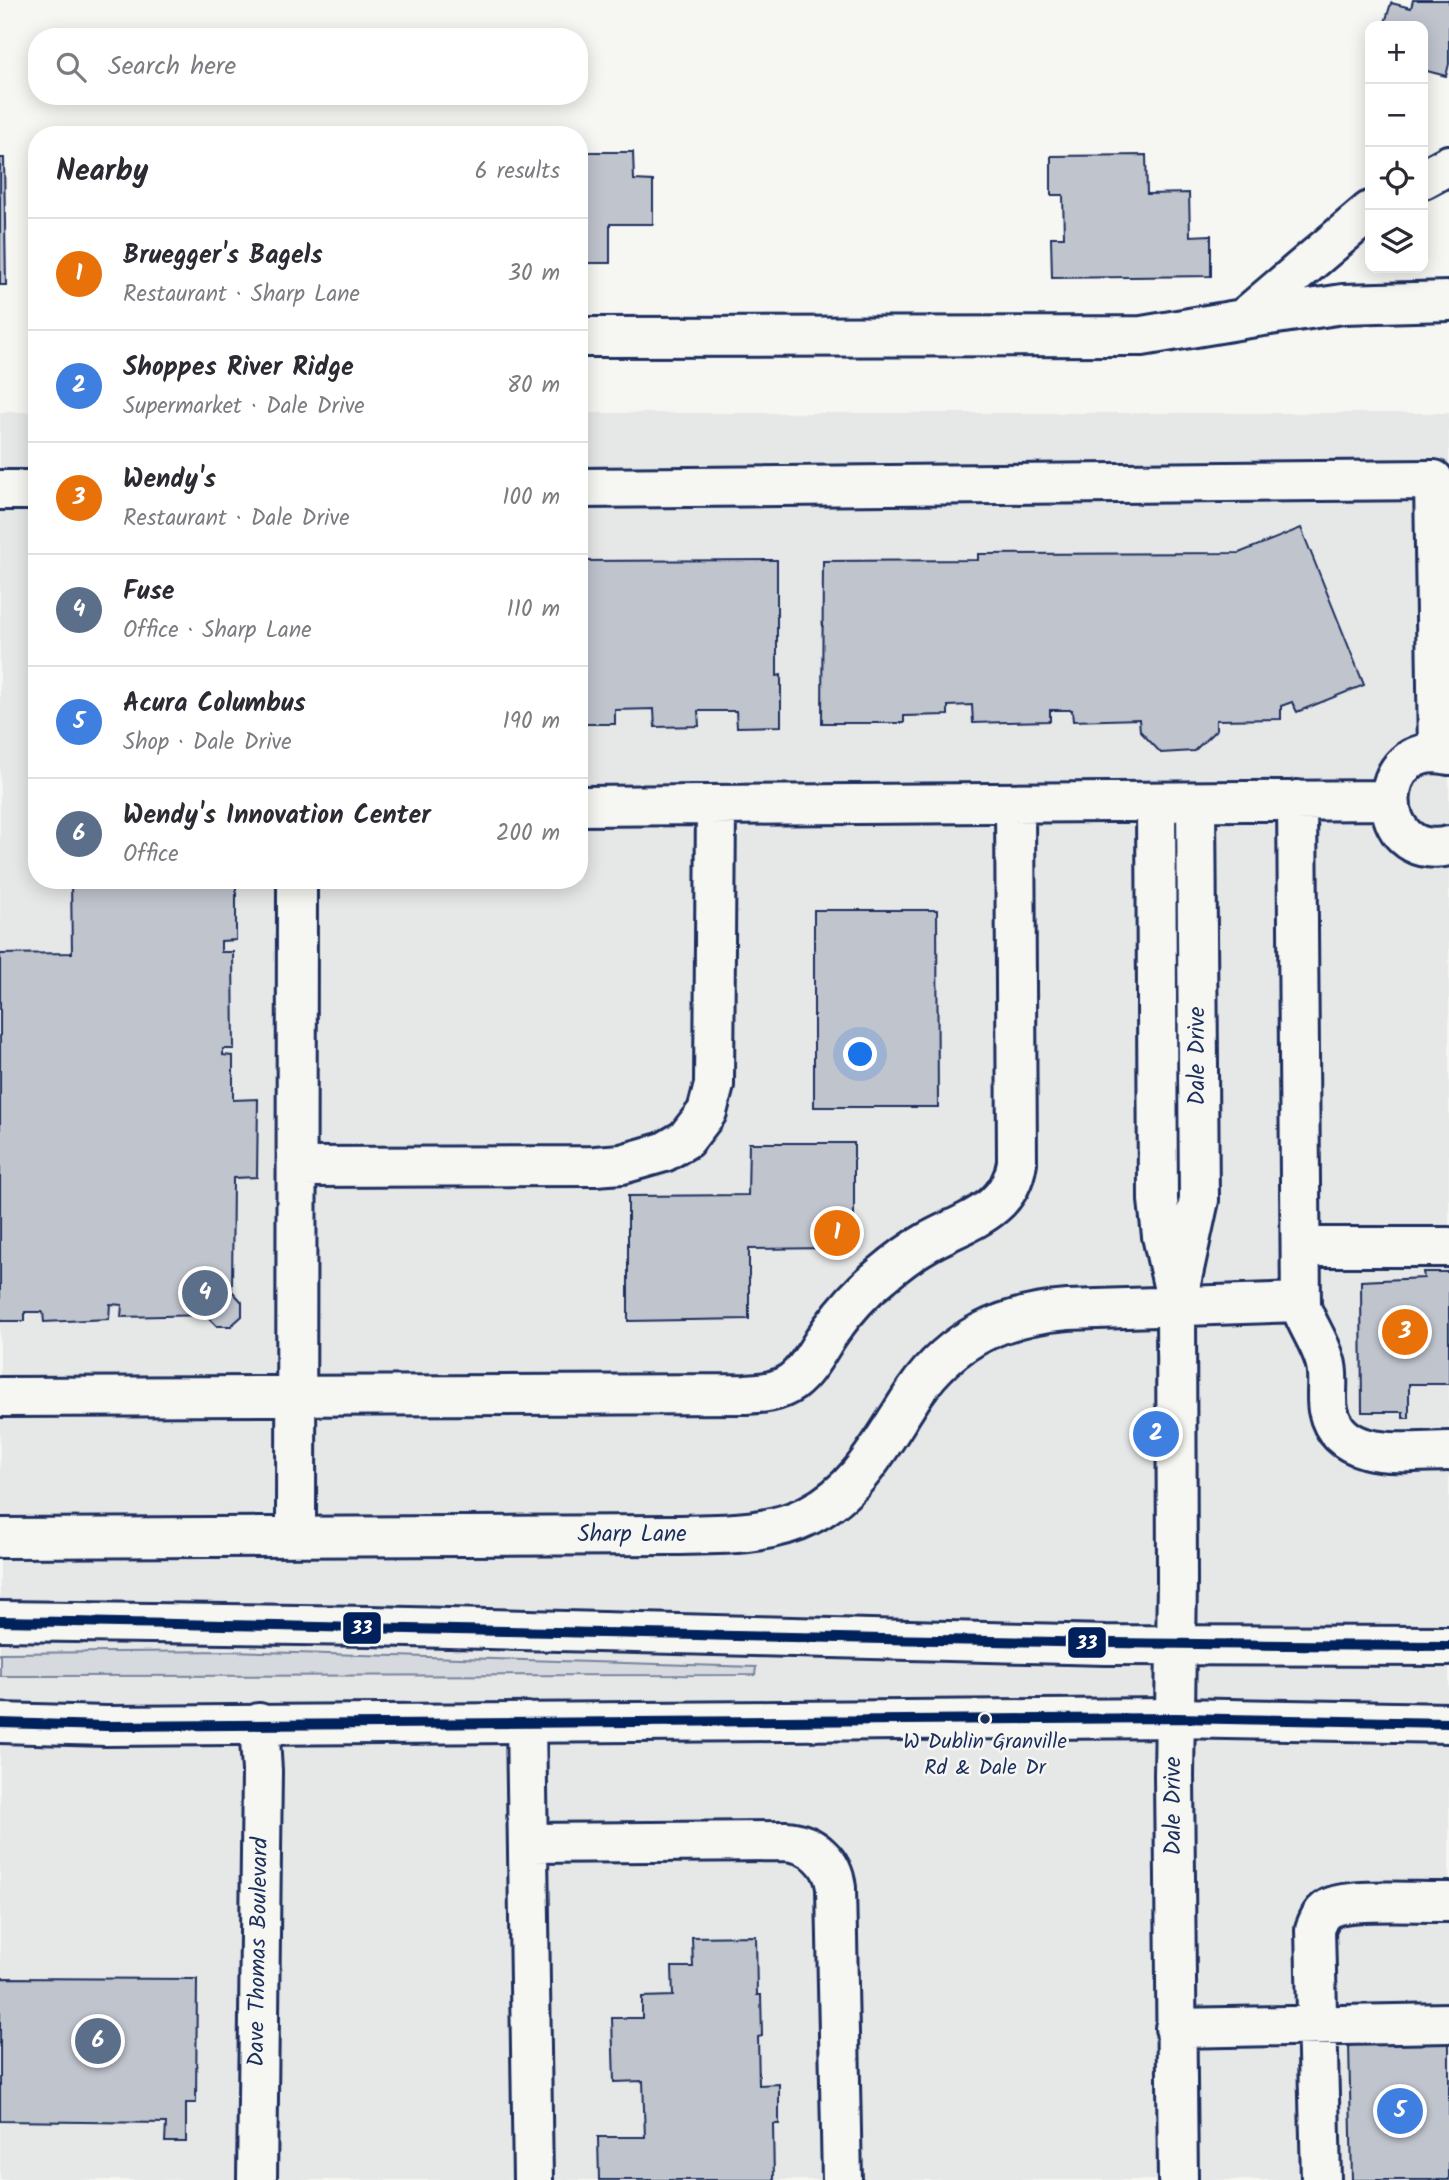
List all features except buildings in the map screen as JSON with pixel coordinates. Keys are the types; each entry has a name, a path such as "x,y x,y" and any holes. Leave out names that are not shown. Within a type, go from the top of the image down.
{"street":[{"path":"1428,176 1449,165"},
{"path":"1243,319 1365,215"},
{"path":"588,337 1142,336 1343,304 1449,301"},
{"path":"588,488 1434,480 1443,754 1413,759 1401,769 1392,784 1389,800 1394,821 1408,839 1429,846 1449,846"},
{"path":"0,490 28,490"},
{"path":"1297,800 1301,1302 1325,1360 1328,1410 1339,1433 1353,1444 1368,1450 1449,1451"},
{"path":"588,806 1389,800"},
{"name":"Dale Drive","path":"1156,802 1158,1200 1176,1306 1175,2028 1178,2180"},
{"name":"Dale Drive","path":"1176,1306 1199,1200 1196,802"},
{"path":"0,1397 746,1394 772,1391 793,1381 864,1290 925,1244 992,1209 1006,1194 1014,1179 1017,1162 1016,803"},
{"path":"297,1167 595,1166 654,1156 686,1139 707,1112 714,1085 716,805"},
{"path":"296,1537 297,889"},
{"path":"1301,1247 1449,1247"},
{"name":"Sharp Lane","path":"0,1538 673,1535 776,1527 812,1513 843,1492 881,1448 925,1380 973,1337 995,1324 1050,1311 1301,1302"},
{"path":"0,1621 1177,1644 1449,1646"},
{"path":"0,1723 1175,1718 1449,1723"},
{"path":"526,1722 530,1843 533,2180"},
{"name":"Dave Thomas Boulevard","path":"257,2180 262,1771 259,1723"},
{"path":"530,1843 786,1840 803,1844 823,1858 832,1872 836,1888 842,2180"},
{"path":"1321,2180 1315,1928 1323,1913 1344,1904 1449,1902"},
{"path":"1175,2028 1449,2022"}],"shaded area":[{"path":"0,412 28,412 28,889 588,889 588,413 1449,413 1449,2180 0,2180"},
{"path":"232,1651 756,1667 755,1675 0,1676 0,1653"}],"transit line":[{"name":"33","path":"0,1621 1087,1643 1449,1646"},
{"name":"33","path":"0,1723 106,1726 1175,1718 1449,1723"}],"place":[{"name":"Bruegger's Bagels","path":"837,1233"},
{"name":"Fuse","path":"205,1293"},
{"name":"Wendy's","path":"1405,1332"},
{"name":"Shoppes River Ridge","path":"1156,1434"},
{"name":"W Dublin Granville Rd & Dale Dr","path":"985,1719"},
{"name":"Wendy's Innovation Center","path":"98,2041"},
{"name":"Acura Columbus","path":"1400,2111"}]}
